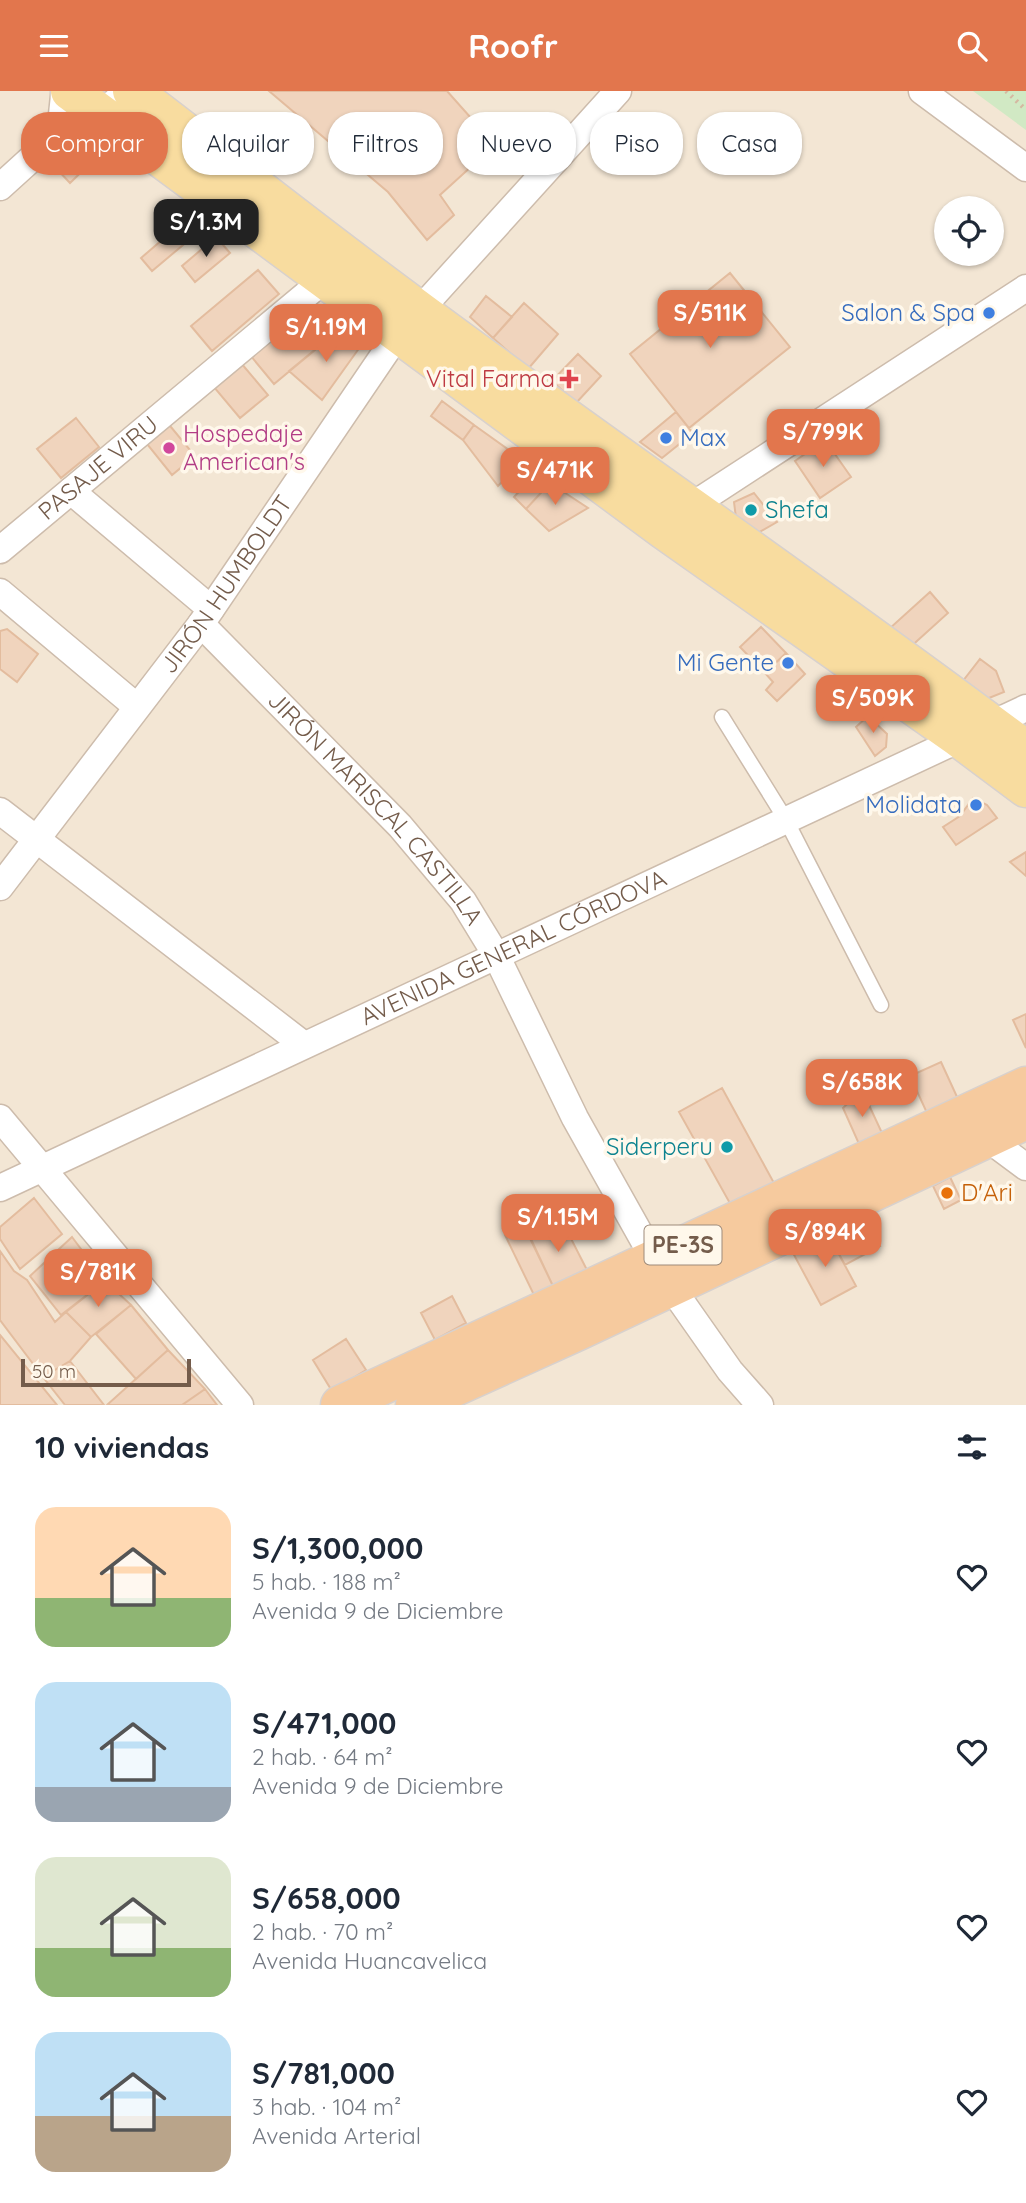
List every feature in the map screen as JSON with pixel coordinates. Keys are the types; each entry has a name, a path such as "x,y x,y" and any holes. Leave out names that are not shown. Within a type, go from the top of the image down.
{"highway":[{"name":"PE-3S","path":"415,1405 663,1273 1026,1086"},
{"name":"PE-3S","path":"340,1405 987,1139 1026,1120"}],"main road":[{"path":"69,91 122,100 408,323 677,518 897,653 975,731 1026,788"},
{"path":"122,100 325,279 408,323"},
{"path":"975,731 1026,750"}],"street":[{"path":"66,112 69,91"},
{"name":"JIRÓN HUMBOLDT","path":"0,887 206,616 408,323 618,91"},
{"path":"922,91 1026,168"},
{"path":"98,112 122,100"},
{"path":"0,187 21,168"},
{"name":"PASAJE VIRU","path":"0,550 325,279"},
{"path":"677,518 1026,288"},
{"name":"JIRÓN MARISCAL CASTILLA","path":"71,491 206,616 400,826 463,901 496,955 575,1118 663,1273 730,1371 761,1405"},
{"path":"3,602 138,707"},
{"name":"AVENIDA GENERAL CÓRDOVA","path":"0,1188 1026,708"},
{"path":"0,811 304,1045"},
{"path":"0,1118 240,1405"},
{"path":"987,1139 1026,1167"}],"lane":[{"path":"722,717 786,820 881,1005"}],"path":[{"path":"1006,91 1026,110"}],"shaded area":[{"path":"0,91 1026,91 1026,1405 0,1405"}],"green space":[{"path":"973,91 1026,91 1026,130"}],"building":[{"path":"269,91 447,91 466,112 457,112 457,175 462,175 440,195 454,215 427,240 388,192 368,175 443,175 443,112 328,112 328,141 314,129 314,112 294,112"},
{"path":"62,175 78,175 70,183"},
{"path":"190,216 201,230 152,271 141,258"},
{"path":"216,237 230,253 195,282 182,266"},
{"path":"258,270 279,294 212,351 191,326"},
{"path":"730,273 790,347 689,428 630,354"},
{"path":"486,296 512,317 493,338 470,317"},
{"path":"524,303 558,334 528,369 493,338"},
{"path":"309,308 339,330 274,384 250,355"},
{"path":"339,330 360,347 322,400 289,371"},
{"path":"578,354 601,376 576,403 552,381"},
{"path":"241,363 268,395 240,418 213,386"},
{"path":"442,401 474,425 463,440 431,416"},
{"name":"Max","path":"676,412 693,433 662,458 640,442"},
{"path":"76,418 99,447 61,478 37,449"},
{"name":"Hospedaje American's","path":"166,421 195,456 172,475 143,439"},
{"path":"474,425 523,460 498,486 463,440"},
{"path":"825,440 851,477 820,498 795,461"},
{"path":"538,471 550,483 526,509 514,497"},
{"path":"550,483 588,508 549,531 526,509"},
{"name":"Shefa","path":"754,493 777,522 756,534 736,518 734,502"},
{"path":"930,592 948,613 907,650 889,629"},
{"path":"761,627 786,653 765,673 740,647"},
{"path":"7,629 38,654 17,682 0,669 0,631"},
{"path":"786,653 805,674 777,701 766,690 773,682 765,673"},
{"path":"980,659 996,671 1004,692 979,702 959,686"},
{"path":"868,716 887,734 886,747 875,756 856,727"},
{"path":"973,798 987,805 997,818 956,845 943,827 960,816"},
{"path":"1026,852 1026,876 1010,862"},
{"path":"1026,1014 1026,1048 1013,1020"},
{"path":"941,1062 958,1099 927,1113 910,1076"},
{"name":"Siderperu","path":"722,1088 774,1183 732,1207 679,1112"},
{"path":"862,1090 882,1133 859,1144 843,1108"},
{"name":"D'Ari","path":"950,1177 961,1200 944,1209 933,1186"},
{"path":"34,1198 62,1234 20,1269 0,1239 0,1227"},
{"path":"862,1215 880,1246 845,1265 828,1234"},
{"path":"562,1221 587,1270 553,1286 530,1237"},
{"path":"524,1226 553,1286 534,1295 505,1235"},
{"path":"828,1234 856,1286 821,1305 793,1253"},
{"path":"72,1237 105,1281 61,1315 30,1276"},
{"path":"0,1251 14,1271 27,1280 55,1322 66,1312 91,1337 70,1361 43,1377 0,1320"},
{"path":"105,1281 131,1305 91,1337 66,1312"},
{"path":"452,1296 466,1323 435,1340 421,1313"},
{"path":"131,1305 168,1350 136,1379 96,1334"},
{"path":"0,1335 57,1405 0,1405"},
{"path":"346,1339 366,1370 332,1391 313,1360"},
{"path":"168,1350 205,1389 182,1405 107,1405"},
{"path":"70,1361 104,1405 65,1405 43,1377"},
{"path":"205,1389 217,1405 182,1405"}],"place":[{"name":"Salon & Spa","path":"989,313"},
{"name":"Vital Farma","path":"569,379"},
{"name":"Max","path":"666,438"},
{"name":"Hospedaje American's","path":"169,448"},
{"name":"Shefa","path":"751,510"},
{"name":"Mi Gente","path":"788,663"},
{"name":"Molidata","path":"976,805"},
{"name":"Siderperu","path":"727,1147"},
{"name":"D'Ari","path":"947,1193"}]}
